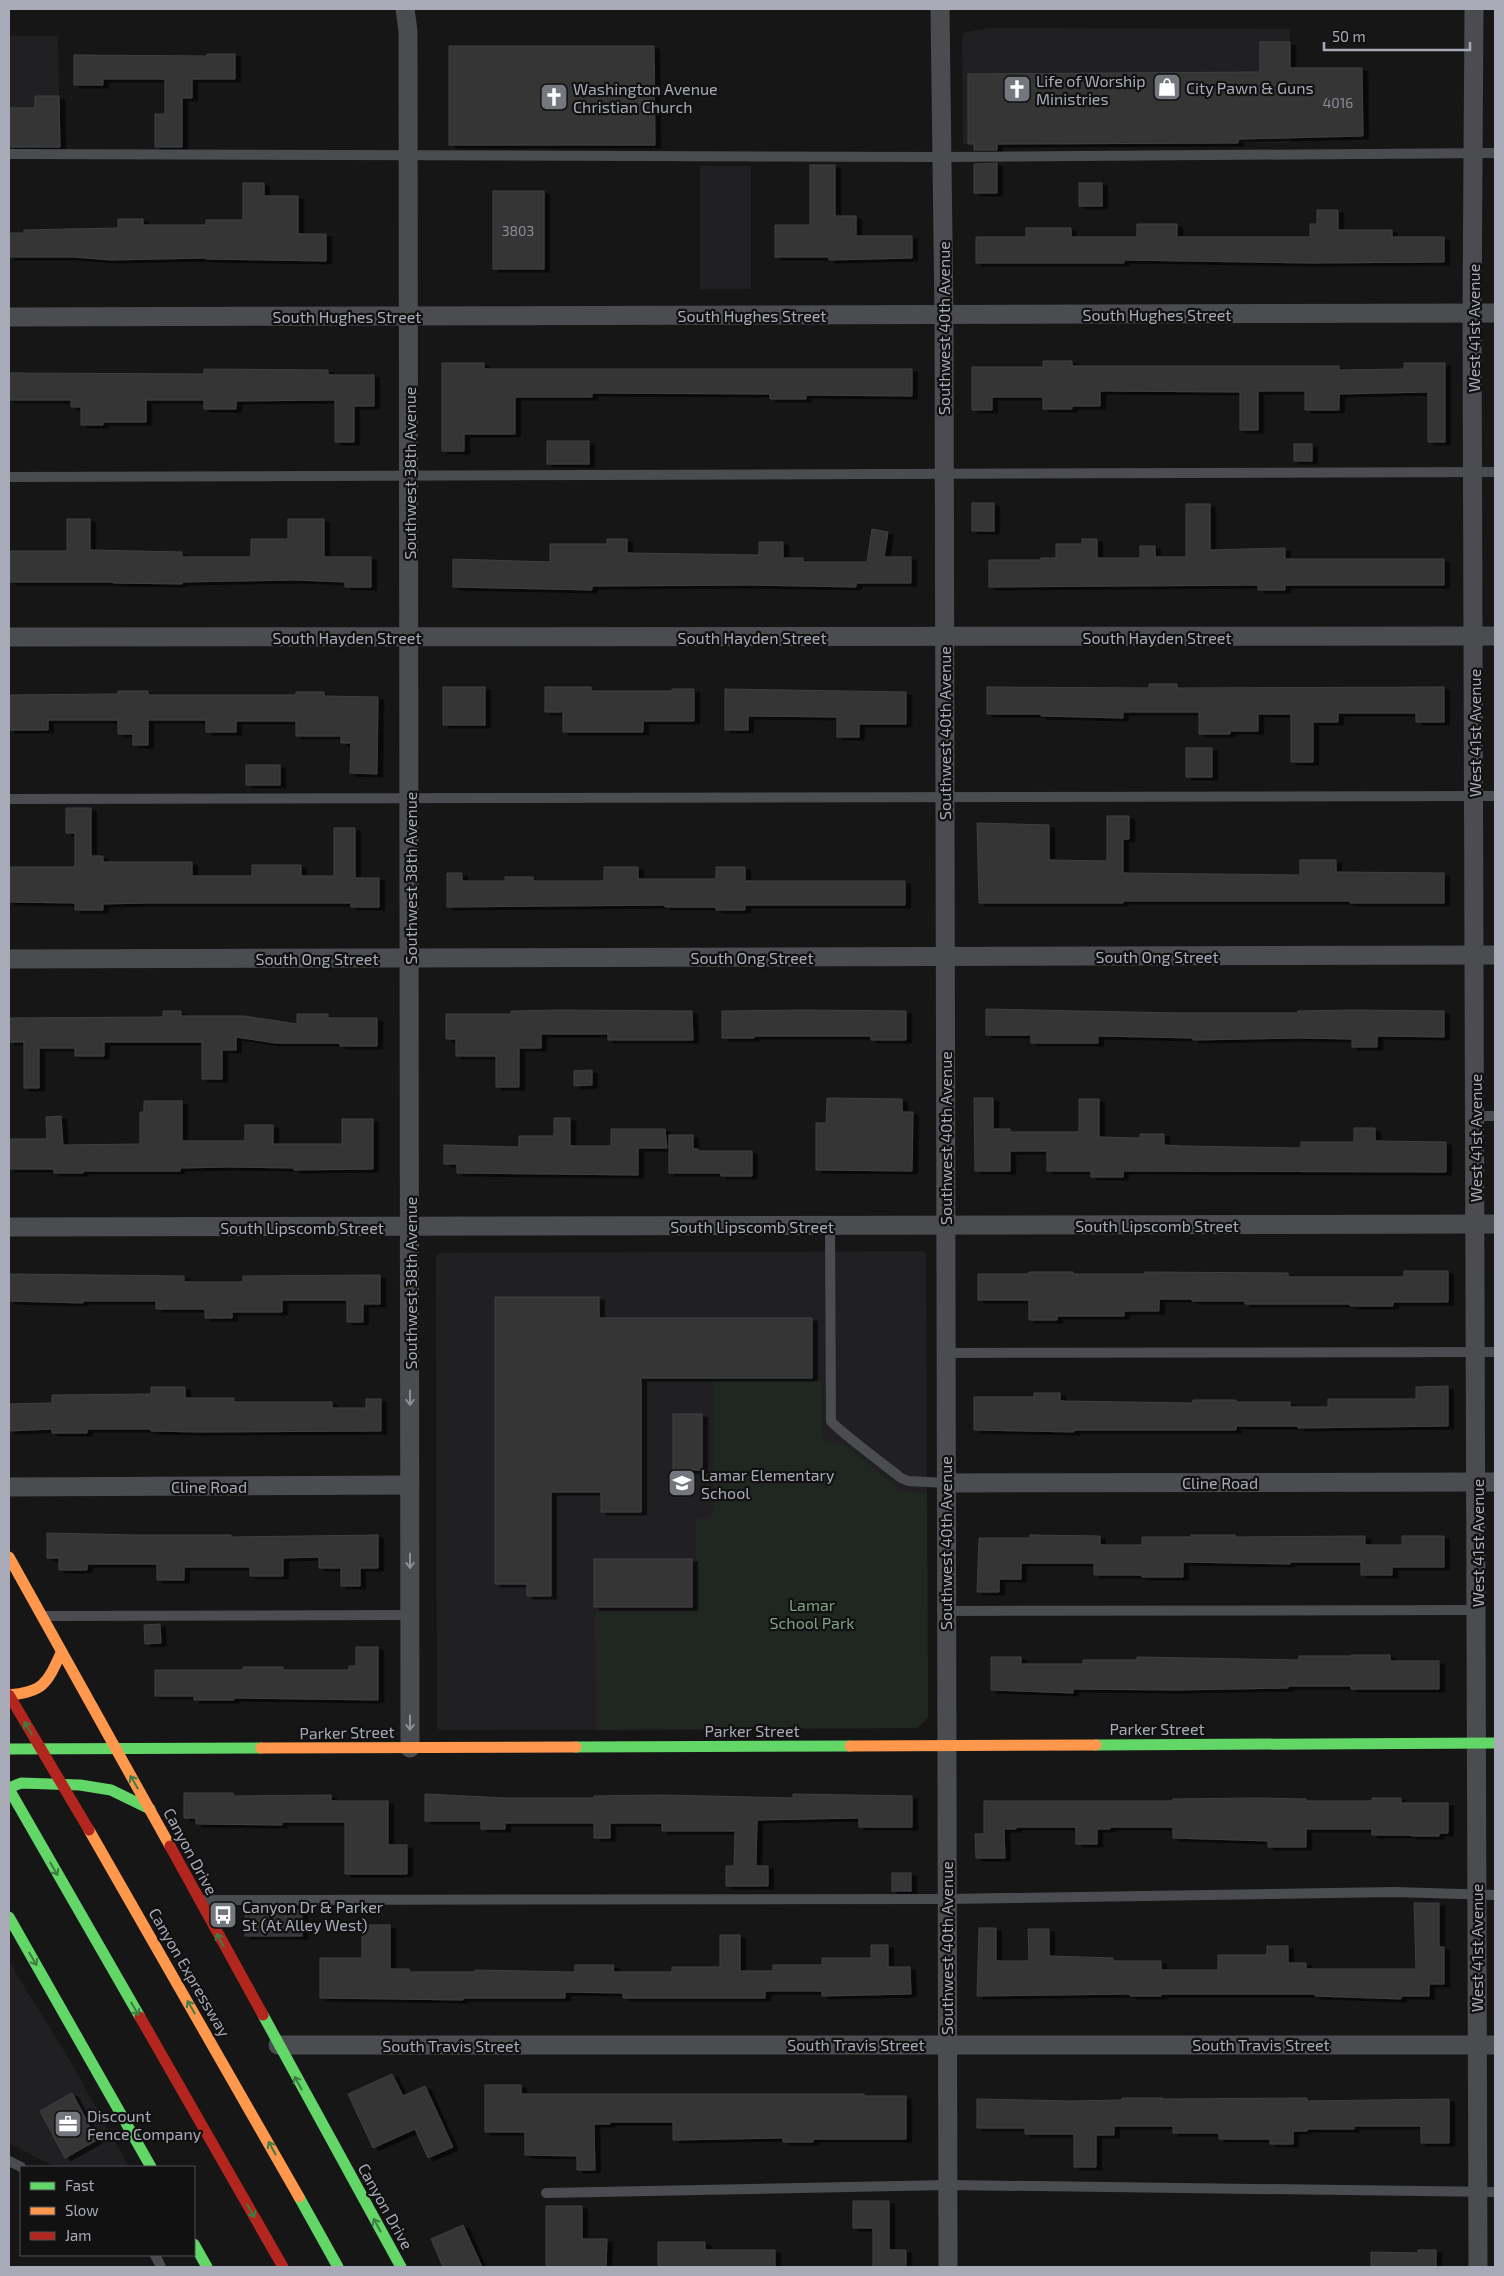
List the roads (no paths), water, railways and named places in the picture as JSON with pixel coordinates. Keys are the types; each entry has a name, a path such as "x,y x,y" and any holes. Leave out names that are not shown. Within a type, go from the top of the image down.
{"main road":[{"name":"Canyon Drive","path":"9,1557 150,1809 401,2267"},
{"path":"9,1695 30,1694 49,1679 61,1653"},
{"name":"Canyon Expressway","path":"9,1695 89,1830 338,2267"},
{"name":"Parker Street","path":"9,1749 116,1750 1486,1742"},
{"path":"150,1809 111,1790 80,1785 21,1783 9,1788 29,1827 283,2267"},
{"path":"10,1922 150,2166"},
{"path":"209,2137 240,2215"},
{"path":"285,2172 346,2267"},
{"path":"195,2246 207,2267"}],"street":[{"name":"Southwest 38th Avenue","path":"405,9 408,31 409,155 410,1748"},
{"name":"Southwest 40th Avenue","path":"940,9 944,315 945,1611 948,2267"},
{"name":"West 41st Avenue","path":"1474,9 1472,313 1476,1482 1477,1610 1486,1742 1476,1895 1486,2045 1486,2192 1478,2267"},
{"name":"South Hughes Street","path":"9,317 1495,313"},
{"name":"South Hayden Street","path":"9,637 1495,636"},
{"name":"South Ong Street","path":"9,959 1495,955"},
{"name":"South Lipscomb Street","path":"9,1227 1495,1224"},
{"name":"Cline Road","path":"946,1483 1495,1482"},
{"name":"Cline Road","path":"9,1487 410,1485"},
{"name":"South Travis Street","path":"278,2045 1486,2045"}],"lane":[{"path":"9,154 943,157 1495,154"},
{"path":"9,477 1495,472"},
{"path":"9,799 1495,796"},
{"path":"1475,1116 1495,1116"},
{"path":"830,1226 831,1421 834,1426 845,1432 901,1478 913,1482 946,1483"},
{"path":"946,1353 1495,1352"},
{"path":"945,1611 1477,1610"},
{"path":"41,1616 410,1615"},
{"path":"199,1900 946,1900 1394,1892 1495,1895"},
{"path":"546,2193 948,2185 1486,2192"}],"place":[{"name":"City Pawn & Guns","path":"1167,87"},
{"name":"Life of Worship Ministries","path":"1017,89"},
{"name":"Washington Avenue Christian Church","path":"554,97"},
{"name":"Lamar Elementary School","path":"682,1483"},
{"name":"Canyon Dr & Parker St (At Alley West)","path":"223,1915"},
{"name":"Discount Fence Company","path":"68,2124"}],"park label":[{"name":"Lamar School Park","path":"812,1613"}]}
